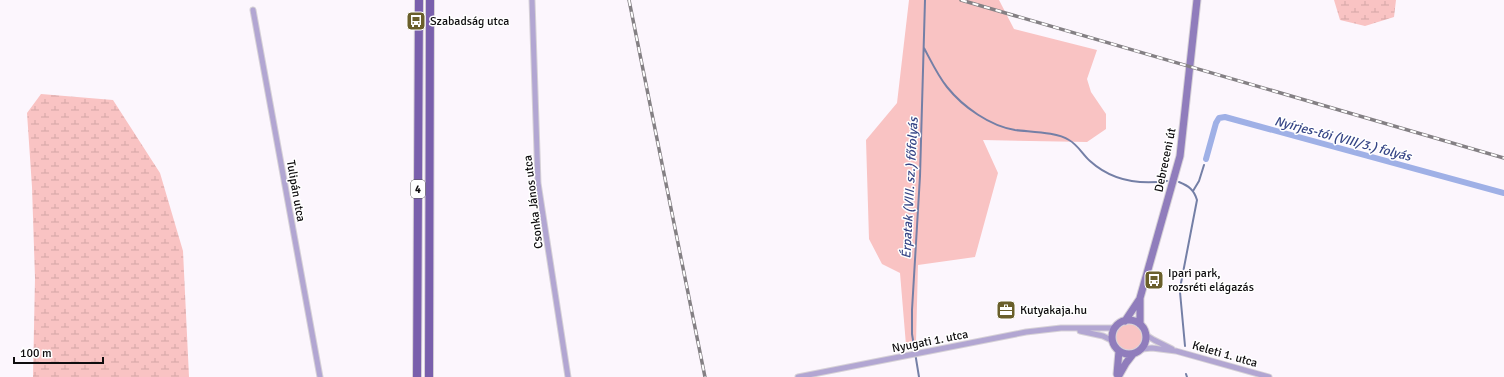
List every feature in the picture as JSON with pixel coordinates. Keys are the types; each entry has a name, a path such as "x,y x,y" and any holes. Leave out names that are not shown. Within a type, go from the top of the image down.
{"main road":[{"name":"4","path":"417,377 418,0"},
{"name":"4","path":"429,377 430,0"}],"street":[{"name":"Csonka János utca","path":"532,0 538,183 568,377"},
{"name":"Debreceni út","path":"1140,298 1180,156 1197,0"},
{"name":"Tulipán utca","path":"253,10 320,377"},
{"path":"1133,354 1124,354 1119,351 1112,337 1115,328 1125,321 1140,298"},
{"path":"1140,298 1140,324"},
{"path":"1125,321 1133,321 1140,324 1145,330 1146,340 1142,349"},
{"name":"Nyugati 1. utca","path":"798,377 1026,332 1067,328 1115,328"},
{"name":"Nyugati 1. utca","path":"1067,328 1103,336 1113,341"},
{"path":"1146,334 1154,340 1176,351"},
{"path":"1118,377 1133,354 1142,349 1152,348 1176,351"},
{"path":"1118,377 1119,351"},
{"name":"Keleti 1. utca","path":"1176,351 1269,377"}],"green space":[{"path":"909,0 999,0 1014,29 1097,50 1087,79 1091,92 1106,114 1106,129 1087,142 983,140 998,173 975,257 918,265 916,343 906,345 900,273 882,264 869,239 866,140 897,103"},
{"path":"1334,0 1396,0 1394,17 1365,26 1340,20"},
{"path":"41,94 113,100 160,173 183,251 189,377 33,377 35,278 32,187 27,113"},
{"path":"1129,324 1138,328 1142,337 1138,346 1129,350 1120,346 1116,337 1120,328"}],"waterway":[{"name":"Érpatak (VIII. sz.) főfolyás","path":"919,377 912,334 912,310 920,176 925,0"},
{"path":"924,48 938,73 953,94 961,102 987,120 1015,130 1064,137 1075,145 1087,159 1098,168 1117,177 1136,182 1167,181"},
{"name":"Nyírjes-tói (VIII/3.) folyás","path":"1206,159 1216,123 1219,118 1225,117 1504,193"},
{"name":"Nyírjes-tói (VIII/3.) folyás","path":"1193,191 1199,181 1204,165"},
{"path":"1179,182 1191,189 1197,200 1180,292 1185,346"}],"railway":[{"path":"629,0 705,377"},
{"path":"961,0 1504,158"}],"place":[{"name":"Szabadság utca","path":"416,21"},
{"name":"Ipari park, rozsréti elágazás","path":"1154,280"},
{"name":"Kutyakaja.hu","path":"1006,310"}]}
